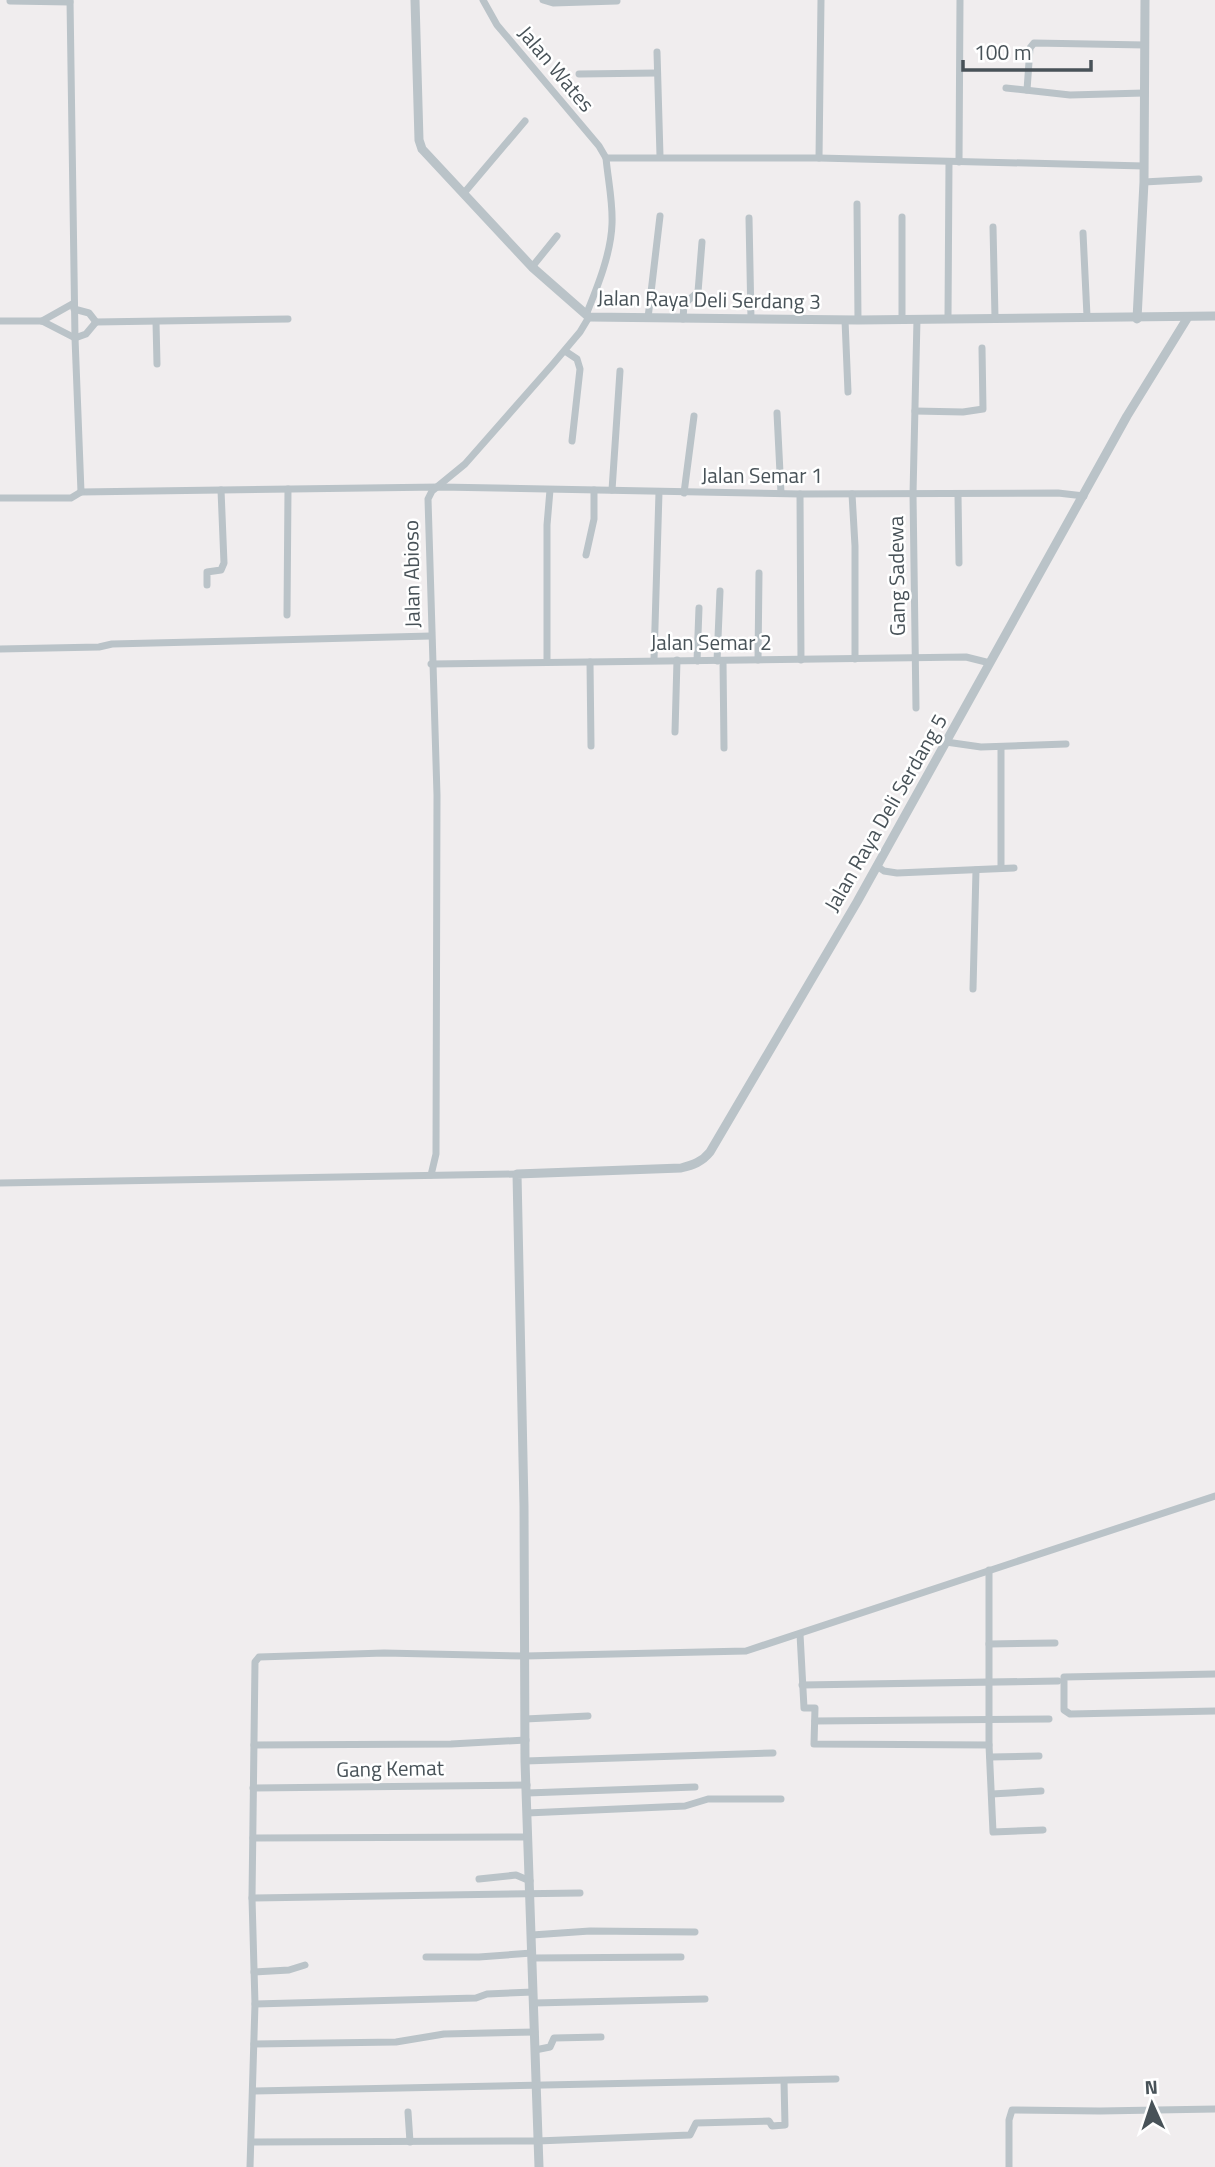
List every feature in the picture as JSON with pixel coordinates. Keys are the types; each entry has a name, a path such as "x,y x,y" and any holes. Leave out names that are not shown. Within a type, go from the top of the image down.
{"street":[{"name":"Jalan Raya Deli Serdang 3","path":"415,0 420,145 532,267 588,316 858,320 1087,316 1138,319 1213,314"},
{"name":"Jalan Wates","path":"483,0 493,21 599,146 606,158"},
{"path":"543,0 553,3 617,1"},
{"path":"819,158 821,0"},
{"path":"959,162 960,0"},
{"path":"1138,319 1144,182 1145,0"},
{"path":"10,1 70,1 74,306 81,492"},
{"path":"1027,90 1030,48 1034,43 1145,45"},
{"path":"657,52 660,156"},
{"path":"579,74 657,74"},
{"path":"1006,88 1070,95 1144,93"},
{"path":"464,193 525,121"},
{"path":"448,488 465,464 565,351 580,332 588,316 611,234 611,198 606,158 819,158 1144,166"},
{"path":"948,318 950,162"},
{"path":"1144,182 1199,179"},
{"path":"857,204 858,320"},
{"path":"648,318 660,216"},
{"path":"902,217 902,319"},
{"path":"749,218 751,319"},
{"path":"993,227 995,317"},
{"path":"1083,233 1087,316"},
{"path":"532,267 557,236"},
{"path":"683,318 684,304 698,292 702,242"},
{"path":"0,321 41,321 74,306 89,313 96,322"},
{"name":"Jalan Raya Deli Serdang 5","path":"517,1174 681,1168 704,1159 719,1139 877,866 1080,496 1188,317"},
{"path":"96,322 288,319"},
{"name":"Gang Sadewa","path":"916,708 913,494 917,319"},
{"path":"845,320 848,391"},
{"path":"41,321 75,338 86,334 96,322"},
{"path":"156,322 157,364"},
{"path":"915,411 982,411 982,348"},
{"path":"565,351 577,359 580,369 572,441"},
{"path":"612,490 620,371"},
{"path":"777,413 781,493"},
{"path":"684,492 694,416"},
{"name":"Jalan Semar 1","path":"0,498 71,498 81,492 448,488 800,494 1058,493 1080,496"},
{"name":"Jalan Abioso","path":"431,1175 436,1154 437,796 428,499 432,491 448,488"},
{"path":"287,615 288,489"},
{"path":"207,585 206,575 209,571 221,570 223,567 221,490"},
{"path":"547,662 547,525 550,490"},
{"path":"586,555 594,519 594,490"},
{"path":"654,660 659,492"},
{"path":"800,494 801,660"},
{"path":"852,494 855,659"},
{"path":"958,495 958,563"},
{"path":"758,660 760,573"},
{"path":"720,591 724,748"},
{"path":"697,661 699,608"},
{"path":"0,649 431,636"},
{"name":"Jalan Semar 2","path":"431,664 916,658 976,659 988,662"},
{"path":"675,732 677,660"},
{"path":"590,662 591,746"},
{"path":"946,742 981,747 1066,744"},
{"path":"1001,747 1001,868"},
{"path":"877,866 884,871 897,873 1014,868"},
{"path":"973,989 976,870"},
{"path":"0,1184 517,1174 525,1719 538,2167"},
{"path":"250,2167 255,2004 252,1898 255,1662 259,1657 384,1653 525,1656 738,1652 762,1647 1215,1496"},
{"path":"989,1570 989,1745 993,1832 1043,1830"},
{"path":"800,1634 804,1708 815,1708 814,1744 989,1745"},
{"path":"989,1644 1055,1643"},
{"path":"1215,1674 1064,1677 1064,1710 1070,1714 1215,1710"},
{"path":"802,1685 1058,1681"},
{"path":"525,1719 588,1716"},
{"path":"815,1721 1049,1718"},
{"path":"254,1745 451,1744 526,1740"},
{"path":"526,1761 773,1753"},
{"path":"990,1757 1039,1756"},
{"name":"Gang Kemat","path":"253,1788 695,1787"},
{"path":"992,1794 1041,1791"},
{"path":"527,1813 685,1806 708,1799 780,1799"},
{"path":"253,1838 528,1837"},
{"path":"480,1879 516,1875 530,1881"},
{"path":"252,1898 580,1893"},
{"path":"532,1935 590,1931 695,1932"},
{"path":"426,1957 681,1957"},
{"path":"254,1972 289,1970 305,1965"},
{"path":"255,2004 476,1998 487,1994 533,1992"},
{"path":"534,2003 705,1999"},
{"path":"254,2044 396,2042 444,2034 535,2032"},
{"path":"536,2050 550,2047 556,2038 601,2037"},
{"path":"253,2091 836,2078"},
{"path":"252,2142 537,2141 690,2135 696,2123 769,2122 772,2126 785,2125 784,2081"},
{"path":"1009,2167 1009,2120 1012,2110 1100,2112 1215,2109"},
{"path":"408,2112 410,2141"}]}
